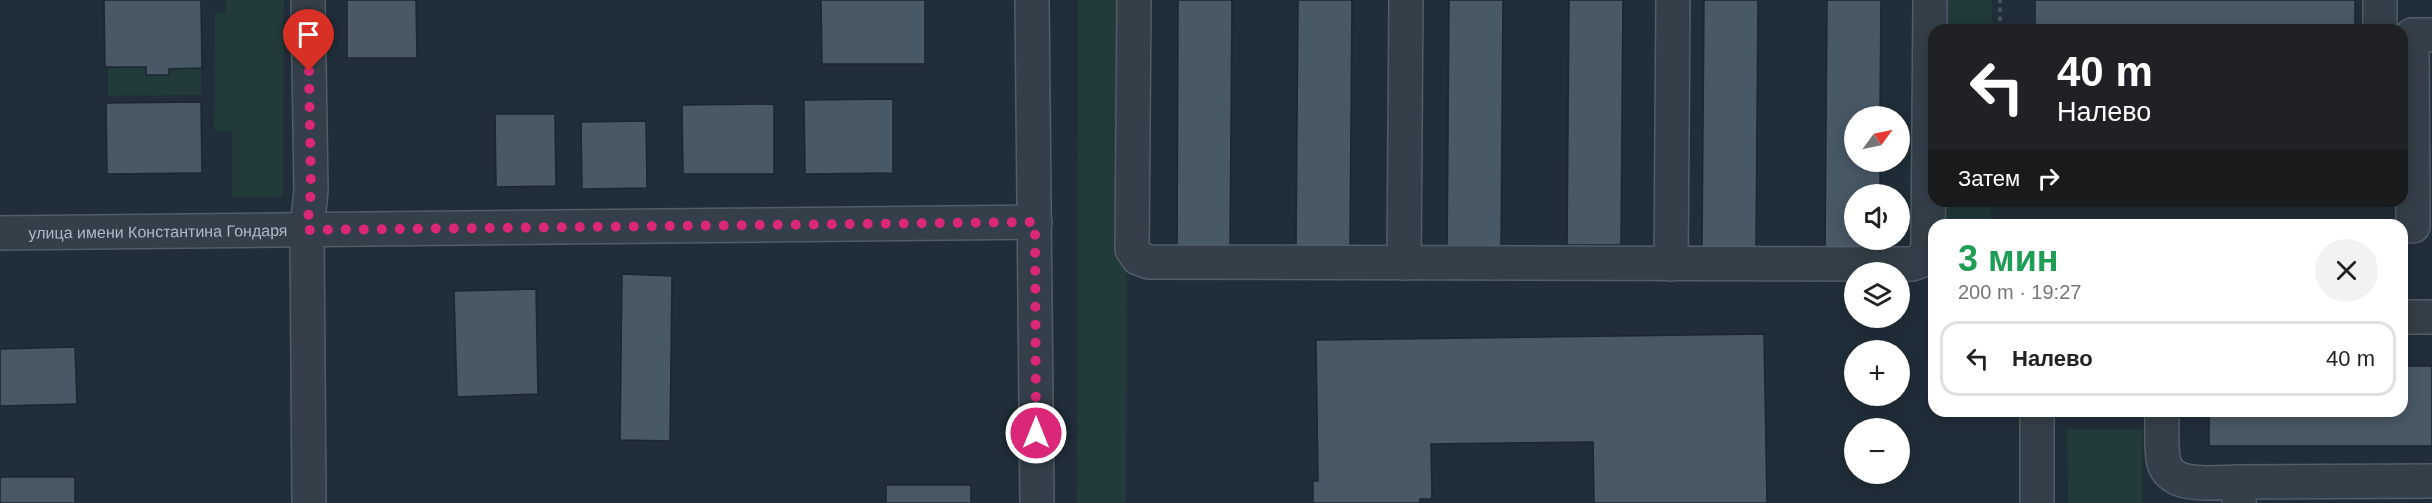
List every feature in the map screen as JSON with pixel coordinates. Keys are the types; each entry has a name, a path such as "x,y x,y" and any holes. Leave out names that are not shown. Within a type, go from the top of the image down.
{"street":[{"path":"308,0 311,190 307,230 309,503"},
{"path":"1032,0 1037,503"},
{"path":"1134,0 1132,249 1138,258 1149,262 1912,264 1923,260 1928,247"},
{"path":"1404,263 1406,0"},
{"path":"1671,264 1673,0"},
{"path":"1930,0 1931,24"},
{"path":"2380,0 2380,24"},
{"path":"2415,226 2412,35 2432,35"},
{"name":"улица имени Константина Гондаря","path":"0,233 1035,222"},
{"path":"2408,317 2432,317"},
{"path":"2037,417 2037,503"},
{"path":"2162,417 2163,459 2166,470 2175,479 2239,492 2432,482"}],"path":[{"path":"2000,0 2000,24"}],"green space":[{"path":"226,0 284,0 283,197 232,198 232,131 214,130 215,14 226,13"},
{"path":"1078,0 1128,0 1126,503 1077,503"},
{"path":"1948,0 1992,0 1992,24 1948,24"},
{"path":"145,67 146,75 169,75 170,69 201,69 201,95 108,96 108,68"},
{"path":"1946,207 1991,207 1991,219 1946,219"},
{"path":"2067,429 2142,429 2142,503 2068,503"}],"building":[{"path":"104,0 201,0 202,68 169,69 169,75 146,75 146,67 105,67"},
{"path":"347,0 416,0 417,58 347,58"},
{"path":"821,0 925,0 925,64 822,64"},
{"path":"1178,0 1232,0 1230,254 1177,254"},
{"path":"1298,0 1352,0 1350,246 1296,246"},
{"path":"1449,0 1503,0 1501,256 1447,256"},
{"path":"1569,0 1623,0 1621,245 1567,245"},
{"path":"1704,0 1758,0 1756,249 1702,248"},
{"path":"1827,0 1881,0 1880,106 1844,106 1844,172 1880,172 1880,184 1844,184 1844,249 1825,249"},
{"path":"2035,0 2355,0 2355,24 2035,24"},
{"path":"893,99 893,173 805,174 804,100"},
{"path":"201,102 202,173 107,174 106,103"},
{"path":"774,104 774,174 683,174 682,105"},
{"path":"495,114 555,114 556,186 496,187"},
{"path":"646,121 647,188 582,189 581,122"},
{"path":"622,274 672,276 670,441 620,440"},
{"path":"536,289 538,394 457,397 454,291"},
{"path":"1764,334 1767,503 1594,503 1593,442 1431,444 1432,499 1420,499 1420,503 1313,503 1313,481 1318,481 1316,340"},
{"path":"75,347 77,404 0,406 0,349"},
{"path":"2408,366 2432,366 2432,446 2209,446 2209,417 2408,417"},
{"path":"0,477 75,477 75,503 0,503"},
{"path":"886,485 971,485 971,503 886,503"}],"route":[{"path":"309,71 311,190 307,230 1035,222 1036,433"}]}
